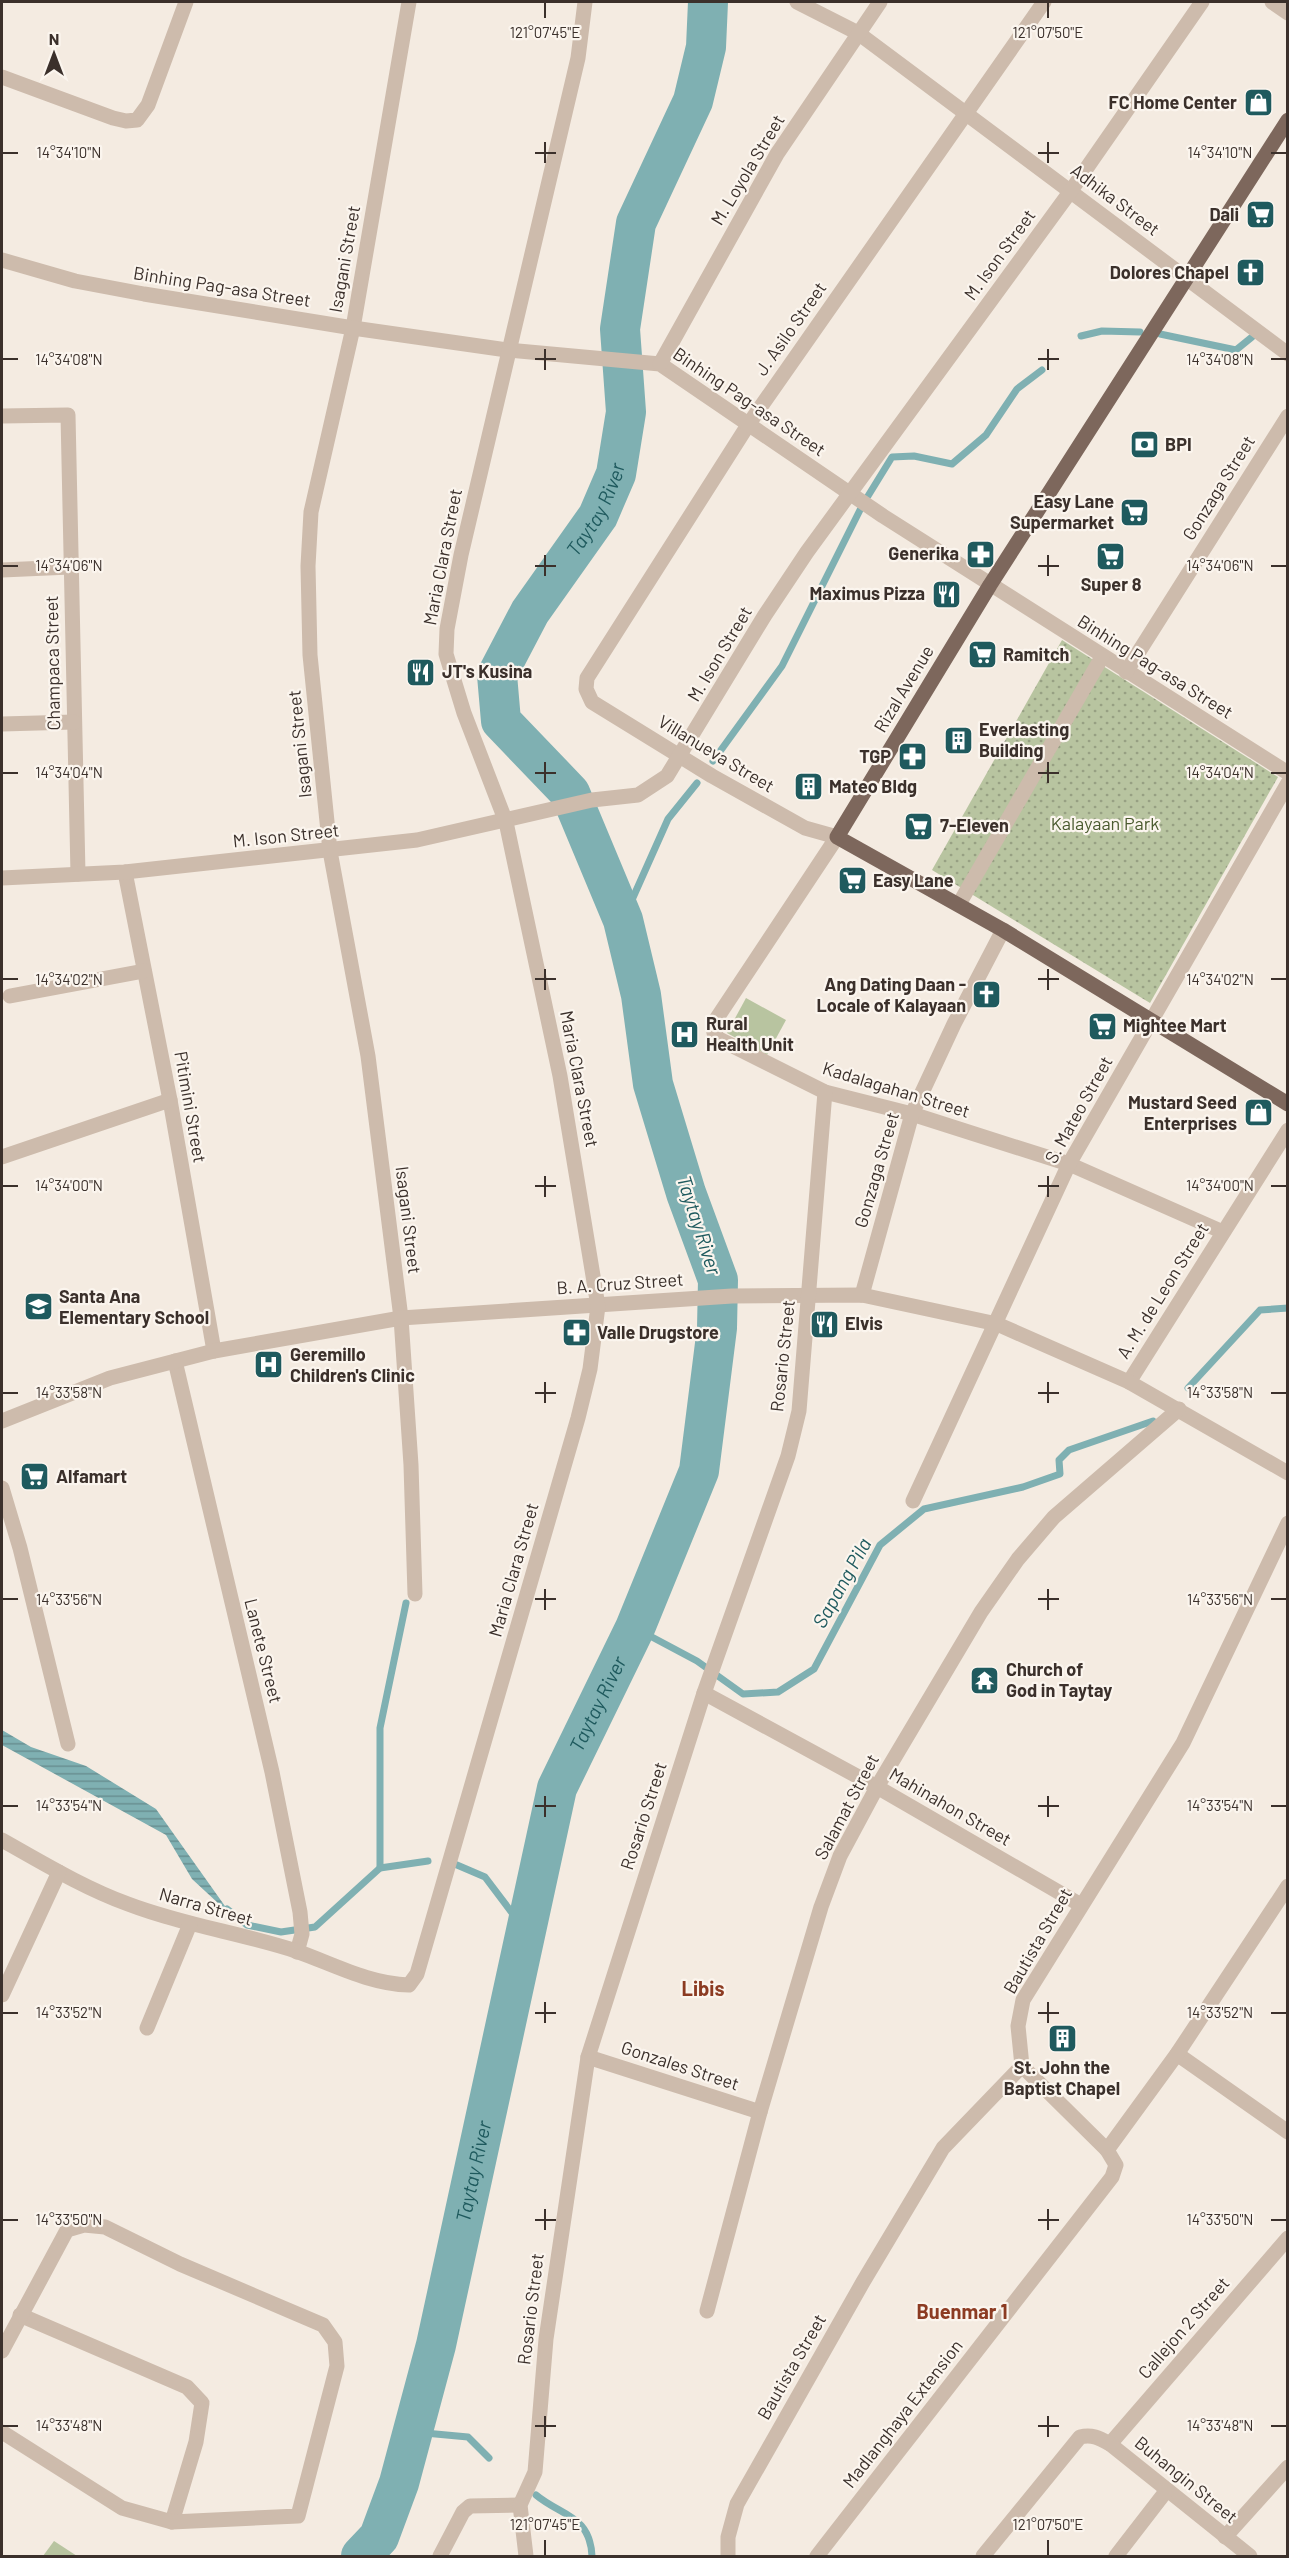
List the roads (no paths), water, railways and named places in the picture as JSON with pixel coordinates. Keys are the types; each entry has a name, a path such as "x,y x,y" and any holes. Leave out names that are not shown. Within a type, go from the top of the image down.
{"main road":[{"name":"Rizal Avenue","path":"837,837 990,585 1144,342 1188,279 1287,120"},
{"path":"837,837 1003,930 1287,1104"}],"street":[{"path":"2,77 113,118 137,120 148,105 186,2"},
{"name":"Isagani Street","path":"409,2 353,328 311,513 308,566 310,655 330,851 368,1056 400,1318 411,1465 415,1594"},
{"name":"Maria Clara Street","path":"409,1986 417,1974 578,1418 590,1369 598,1306 560,1076 506,822 464,713 446,654 447,629 461,555 507,350 578,58 585,2"},
{"name":"Adhika Street","path":"797,2 858,33 1287,354"},
{"name":"M. Loyola Street","path":"660,364 777,154 880,2"},
{"name":"J. Asilo Street","path":"586,689 587,678 748,425 1044,2"},
{"name":"M. Ison Street","path":"2,878 125,872 417,840 506,822 592,800 638,795 667,776 765,615 807,552 852,494 1070,192 1202,2"},
{"path":"1272,2 1287,13"},
{"name":"Binhing Pag-asa Street","path":"2,260 75,281 353,328 507,350 602,361 638,361 660,364 990,585 1287,773"},
{"name":"Champaca Street","path":"2,416 68,415 78,874"},
{"name":"Gonzaga Street","path":"1126,672 1287,416"},
{"path":"2,570 70,567"},
{"path":"959,904 1102,657"},
{"name":"Villanueva Street","path":"586,689 592,702 681,756 805,828 837,837"},
{"path":"2,724 74,722"},
{"name":"S. Mateo Street","path":"913,1501 1070,1164 1287,783"},
{"name":"Kadalagahan Street","path":"837,837 713,1024 714,1033 719,1039 825,1092 912,1114 1070,1164 1223,1232"},
{"name":"Pitimini Street","path":"125,872 170,1100 214,1351"},
{"name":"Gonzaga Street","path":"862,1295 912,1114 954,1024 1003,930"},
{"path":"10,996 144,971"},
{"name":"Rosario Street","path":"520,2505 535,2472 546,2338 588,2056 704,1693 788,1456 799,1411 825,1092"},
{"path":"2,1157 170,1100"},
{"name":"A. M. de Leon Street","path":"1129,1382 1287,1130"},
{"name":"B. A. Cruz Street","path":"2,1421 110,1378 175,1361 214,1351 400,1318 732,1296 862,1295 997,1324 1129,1382 1287,1473"},
{"name":"Lanete Street","path":"175,1361 272,1772 300,1912 302,1934 297,1952"},
{"name":"Salamat Street","path":"707,2311 760,2112 821,1907 840,1856 981,1612 1018,1559 1054,1517 1179,1409"},
{"path":"2,1488 20,1548 68,1744"},
{"name":"Bautista Street","path":"728,2556 728,2536 737,2504 862,2282 943,2148 1022,2066 1018,2026 1023,2000 1183,1743 1287,1523"},
{"name":"Mahinahon Street","path":"704,1693 878,1787 1081,1905"},
{"name":"Narra Street","path":"2,1840 59,1872 127,1904 190,1924 297,1952 332,1967 409,1986"},
{"path":"2,1995 59,1872"},
{"path":"1022,2066 1107,2150 1177,2054 1287,1886"},
{"path":"147,2028 190,1924"},
{"path":"1177,2054 1287,2132"},
{"name":"Gonzales Street","path":"588,2056 760,2112"},
{"name":"Madlanghaya Extension","path":"817,2556 1112,2177 1116,2165 1107,2150"},
{"path":"2,2351 67,2230 84,2225 105,2227 180,2264 323,2325 335,2342 338,2366 298,2516 172,2522 122,2508 2,2432"},
{"name":"Callejon 2 Street","path":"1103,2440 1287,2238"},
{"path":"20,2315 187,2387 202,2403 196,2442 172,2522"},
{"path":"983,2556 1080,2437 1103,2440"},
{"name":"Buhangin Street","path":"1103,2440 1250,2556"},
{"path":"1225,2536 1287,2467"},
{"path":"1116,2556 1167,2490"},
{"path":"440,2556 463,2512 470,2506 520,2505 526,2556"}],"water":[{"path":"2,1730 31,1747 86,1766 156,1809 232,1916 192,1879 166,1835 2,1745"},
{"path":"379,2537 367,2556 344,2556 361,2552"}],"waterway":[{"name":"Taytay River","path":"361,2556 379,2537 399,2483 436,2345 557,1788 635,1628 699,1471 717,1328 718,1280 686,1193 653,1084 641,995 623,920 570,793 501,721 497,675 530,612 598,516 616,474 626,412 620,329 636,223 693,101 706,47 708,2"},
{"path":"1081,336 1102,331 1140,332"},
{"path":"1160,334 1236,350 1252,337"},
{"path":"868,496 892,457 914,456 952,464 986,435 1017,389 1042,370"},
{"path":"713,761 782,666 860,510"},
{"path":"623,920 668,819 697,783"},
{"name":"Sapang Pila","path":"1188,1388 1260,1310 1288,1308"},
{"name":"Sapang Pila","path":"635,1628 697,1661 743,1694 778,1692 814,1669 880,1545 924,1509 1023,1487 1060,1474 1059,1460 1069,1450 1153,1421"},
{"path":"380,1868 380,1728 406,1603"},
{"path":"227,1909 247,1925 281,1932 315,1927 380,1868 428,1861"},
{"path":"457,1865 485,1877 525,1930"},
{"path":"414,2432 468,2437 489,2458"},
{"path":"536,2495 580,2524 590,2542 592,2556"}],"place":[{"name":"FC Home Center","path":"1258,103"},
{"name":"Dali","path":"1260,215"},
{"name":"Dolores Chapel","path":"1250,273"},
{"name":"BPI","path":"1144,445"},
{"name":"Easy Lane Supermarket","path":"1135,512"},
{"name":"Generika","path":"980,554"},
{"name":"Super 8","path":"1111,556"},
{"name":"Maximus Pizza","path":"946,594"},
{"name":"Ramitch","path":"982,655"},
{"name":"JT's Kusina","path":"421,672"},
{"name":"Everlasting Building","path":"958,740"},
{"name":"TGP","path":"912,757"},
{"name":"Mateo Bldg","path":"808,787"},
{"name":"7-Eleven","path":"919,826"},
{"name":"Easy Lane","path":"852,881"},
{"name":"Ang Dating Daan - Locale of Kalayaan","path":"987,995"},
{"name":"Mightee Mart","path":"1102,1026"},
{"name":"Rural Health Unit","path":"685,1034"},
{"name":"Mustard Seed Enterprises","path":"1258,1113"},
{"name":"Santa Ana Elementary School","path":"38,1307"},
{"name":"Elvis","path":"824,1324"},
{"name":"Valle Drugstore","path":"576,1333"},
{"name":"Geremillo Children's Clinic","path":"269,1365"},
{"name":"Alfamart","path":"35,1477"},
{"name":"Church of God in Taytay","path":"985,1680"},
{"name":"St. John the Baptist Chapel","path":"1062,2039"}],"district":[{"name":"Libis","path":"703,1989"},
{"name":"Buenmar 1","path":"962,2312"}],"park label":[{"name":"Kalayaan Park","path":"1105,824"}]}
